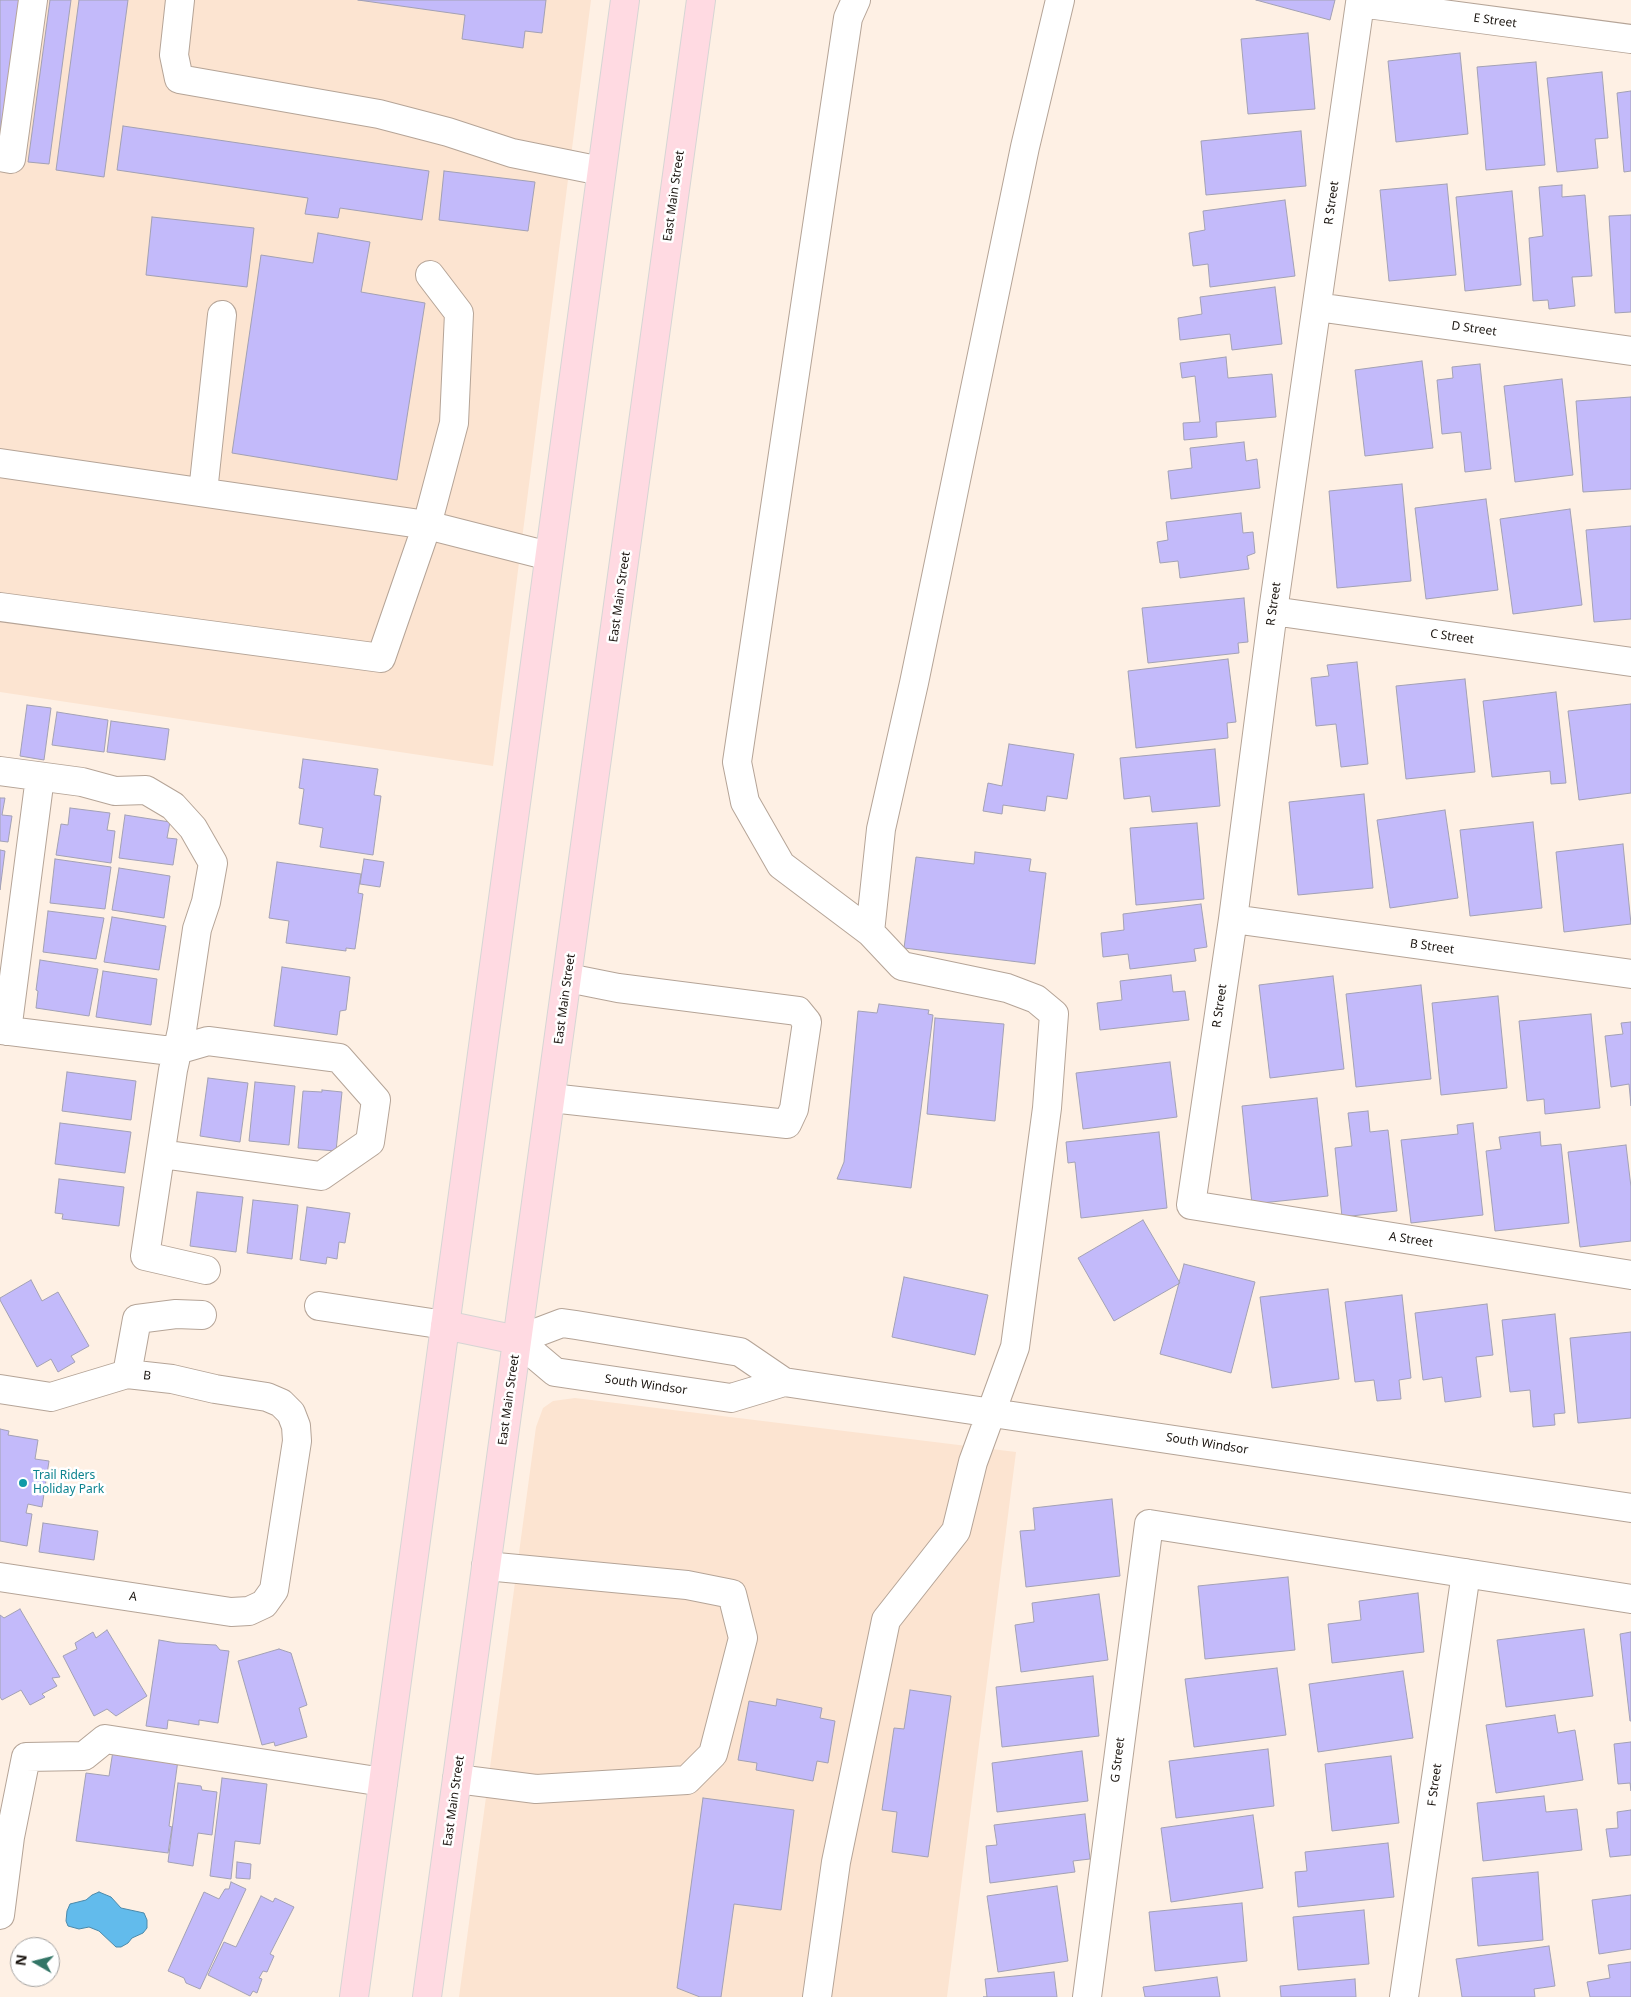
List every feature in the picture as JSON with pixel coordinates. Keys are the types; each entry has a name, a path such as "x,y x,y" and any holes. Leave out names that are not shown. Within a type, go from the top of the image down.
{"main road":[{"path":"354,1997 625,0"},
{"name":"East Main Street","path":"428,1997 701,0"},
{"name":"South Windsor","path":"445,1325 517,1340"}],"street":[{"path":"0,157 11,159 33,0"},
{"path":"180,0 174,55 179,79 379,114 448,132 512,153 601,171"},
{"path":"817,1997 836,1862 886,1620 956,1531 973,1462 1015,1347 1047,1108 1054,1014 1036,999 1007,988 902,966 870,932 781,865 745,802 736,762 848,18 856,0"},
{"path":"870,932 881,829 916,673 1025,147 1060,0"},
{"name":"E Street","path":"1360,3 1631,39"},
{"name":"R Street","path":"1191,1205 1233,919 1273,611 1360,3"},
{"path":"0,607 381,658 427,525 454,423 459,313 430,275"},
{"name":"D Street","path":"1318,307 1631,351"},
{"path":"203,492 222,315"},
{"path":"0,463 427,525 549,556"},
{"name":"C Street","path":"1273,611 1631,662"},
{"path":"0,771 82,782 115,791 146,790 173,806 193,828 214,863 206,902 197,929 183,1020 176,1050 145,1256 206,1270"},
{"path":"40,777 3,1031 163,1050 176,1050 208,1042 340,1058 376,1100 370,1142 321,1176 161,1154"},
{"name":"B Street","path":"1233,919 1631,974"},
{"path":"551,1098 787,1124 794,1109 807,1022 798,1011 618,988 568,978"},
{"name":"A Street","path":"1191,1205 1631,1275"},
{"path":"319,1306 445,1325"},
{"path":"127,1374 137,1319 176,1314 202,1315"},
{"name":"South Windsor","path":"517,1340 562,1324 576,1325 740,1352 784,1382"},
{"name":"South Windsor","path":"517,1340 555,1372 731,1398 784,1382 1631,1508"},
{"name":"B","path":"0,1389 51,1397 127,1374 172,1379 215,1389 267,1396 281,1402 291,1413 296,1426 297,1441 278,1573 274,1590 264,1604"},
{"name":"G Street","path":"1087,1997 1149,1524 1466,1573"},
{"path":"457,1780 536,1789 687,1780 713,1754 743,1638 732,1594 687,1585 486,1566"},
{"path":"1466,1573 1631,1599"},
{"name":"F Street","path":"1404,1997 1466,1573"},
{"name":"A","path":"0,1577 231,1612 249,1611 264,1604"},
{"path":"0,1915 5,1837 26,1757 84,1756 105,1739 383,1782"}],"shaded area":[{"path":"0,0 591,0 493,766 0,692"},
{"path":"575,1398 1016,1452 947,1997 459,1997 536,1427 543,1408 553,1401"}],"water":[{"path":"99,1892 111,1897 121,1908 144,1913 147,1920 147,1928 143,1933 132,1938 121,1947 116,1947 99,1931 89,1927 79,1929 68,1926 66,1921 70,1904 86,1900"}],"building":[{"path":"0,0 22,0 4,136 0,135"},
{"path":"50,0 71,0 49,164 28,162"},
{"path":"79,0 128,0 104,177 56,170"},
{"path":"358,0 546,0 542,33 525,31 523,48 462,39 465,15"},
{"path":"1256,0 1335,0 1330,20"},
{"path":"1308,33 1315,109 1248,114 1241,39"},
{"path":"1460,53 1468,134 1396,142 1388,61"},
{"path":"1536,62 1545,165 1486,170 1477,67"},
{"path":"1602,72 1608,138 1595,139 1598,168 1557,172 1547,78"},
{"path":"1631,91 1631,171 1624,172 1617,93"},
{"path":"123,126 429,171 422,220 340,208 338,218 305,214 308,198 117,170"},
{"path":"1301,131 1306,186 1206,195 1201,141"},
{"path":"444,171 535,182 528,231 439,220"},
{"path":"1447,184 1456,275 1389,281 1380,190"},
{"path":"1562,185 1562,197 1585,195 1592,276 1572,277 1575,306 1549,309 1548,300 1533,301 1529,238 1543,236 1539,187"},
{"path":"1512,191 1521,285 1465,291 1456,197"},
{"path":"1285,200 1295,276 1210,287 1208,264 1193,266 1189,233 1205,230 1203,211"},
{"path":"1631,215 1631,312 1615,313 1609,216"},
{"path":"152,217 254,228 247,287 146,275"},
{"path":"318,233 370,242 361,292 425,303 397,480 232,453 261,255 313,263"},
{"path":"1275,287 1282,344 1232,350 1230,334 1180,340 1178,318 1202,314 1200,297"},
{"path":"1226,357 1228,378 1272,374 1276,417 1216,422 1217,437 1184,440 1183,423 1200,422 1195,376 1182,378 1180,363"},
{"path":"1422,361 1433,448 1365,456 1355,370"},
{"path":"1480,364 1491,469 1465,472 1461,432 1442,434 1437,380 1453,378 1452,367"},
{"path":"1562,379 1573,475 1515,482 1504,386"},
{"path":"1631,397 1631,489 1583,492 1576,401"},
{"path":"1244,442 1246,461 1257,459 1260,488 1171,499 1168,471 1192,468 1190,448"},
{"path":"1402,484 1411,581 1337,588 1329,491"},
{"path":"1486,499 1498,590 1426,599 1415,508"},
{"path":"1570,509 1582,605 1513,614 1500,519"},
{"path":"1241,513 1243,533 1253,532 1255,553 1247,556 1249,569 1180,578 1178,561 1160,563 1157,542 1168,540 1166,522"},
{"path":"1631,526 1631,619 1594,622 1586,530"},
{"path":"1244,598 1248,642 1238,643 1239,653 1148,663 1142,608"},
{"path":"1228,659 1236,722 1227,723 1228,738 1136,748 1128,671"},
{"path":"1357,662 1368,764 1341,767 1336,724 1316,726 1311,678 1329,676 1327,665"},
{"path":"1465,679 1475,772 1406,779 1396,686"},
{"path":"1556,692 1566,783 1551,784 1550,771 1492,777 1483,701"},
{"path":"1631,704 1631,793 1579,800 1568,711"},
{"path":"27,705 51,708 44,760 20,756"},
{"path":"57,712 108,720 104,752 52,745"},
{"path":"111,721 169,729 165,760 107,752"},
{"path":"1009,744 1074,754 1067,799 1047,796 1045,811 1003,805 1002,814 983,811 988,783 1002,786"},
{"path":"1215,749 1220,806 1152,812 1150,796 1124,799 1120,758"},
{"path":"303,759 378,769 374,795 381,796 373,855 320,847 323,828 299,824 304,789 299,788"},
{"path":"1364,794 1373,888 1298,895 1289,802"},
{"path":"0,798 5,798 2,815 12,816 8,842 0,841"},
{"path":"70,808 110,813 107,830 115,831 111,863 56,855 61,824 68,825"},
{"path":"1445,810 1458,898 1390,908 1377,820"},
{"path":"125,815 170,822 167,838 177,839 173,865 119,858"},
{"path":"1533,822 1542,908 1470,916 1460,830"},
{"path":"1197,823 1204,899 1136,905 1130,828"},
{"path":"1623,844 1631,924 1564,932 1556,852"},
{"path":"0,850 5,851 0,890"},
{"path":"975,852 1031,859 1029,871 1046,873 1035,964 904,948 916,857 974,864"},
{"path":"55,859 111,867 105,909 50,903"},
{"path":"364,859 384,862 380,887 360,884"},
{"path":"277,862 361,874 358,893 363,894 355,949 346,948 346,951 286,943 289,921 269,918"},
{"path":"119,868 170,876 164,918 112,910"},
{"path":"1201,904 1207,947 1194,949 1196,961 1130,969 1128,954 1103,957 1101,933 1124,930 1123,914"},
{"path":"48,911 104,918 96,959 43,952"},
{"path":"112,917 166,926 159,970 104,962"},
{"path":"40,960 98,969 89,1016 36,1008"},
{"path":"282,967 350,977 346,1010 340,1011 337,1035 274,1026"},
{"path":"103,971 157,979 151,1025 96,1017"},
{"path":"1171,975 1173,992 1185,991 1189,1020 1100,1030 1097,1003 1122,1000 1120,981"},
{"path":"1333,976 1344,1069 1270,1078 1259,985"},
{"path":"1421,985 1431,1079 1356,1087 1346,994"},
{"path":"1498,996 1507,1088 1441,1095 1432,1003"},
{"path":"879,1004 929,1010 928,1014 933,1015 911,1188 837,1179 844,1162 858,1011 877,1013"},
{"path":"1591,1014 1600,1108 1545,1114 1544,1099 1527,1101 1519,1021"},
{"path":"935,1018 1004,1024 995,1121 927,1114"},
{"path":"1631,1022 1631,1106 1629,1084 1611,1087 1605,1036 1623,1034 1621,1023"},
{"path":"1170,1062 1177,1117 1083,1129 1076,1073"},
{"path":"67,1072 136,1081 131,1120 62,1111"},
{"path":"208,1078 248,1083 240,1142 200,1136"},
{"path":"255,1082 295,1086 289,1145 249,1141"},
{"path":"322,1090 342,1092 336,1151 298,1148 303,1091 322,1092"},
{"path":"1317,1098 1328,1196 1252,1204 1242,1106"},
{"path":"1368,1111 1370,1132 1388,1130 1397,1211 1342,1217 1335,1148 1352,1146 1348,1113"},
{"path":"60,1123 131,1132 125,1173 55,1164"},
{"path":"1473,1123 1483,1215 1411,1223 1401,1140 1458,1134 1457,1125"},
{"path":"1159,1132 1167,1208 1081,1218 1075,1162 1068,1163 1066,1142"},
{"path":"1540,1132 1541,1146 1561,1144 1569,1223 1495,1231 1486,1151 1501,1149 1499,1137"},
{"path":"1626,1145 1631,1187 1631,1241 1580,1247 1568,1152"},
{"path":"59,1179 124,1187 119,1226 62,1219 63,1214 55,1213"},
{"path":"197,1192 243,1197 236,1252 190,1246"},
{"path":"253,1200 298,1205 292,1259 247,1253"},
{"path":"307,1207 350,1213 345,1243 339,1242 337,1259 327,1257 326,1264 300,1260"},
{"path":"1143,1220 1180,1283 1114,1321 1078,1258"},
{"path":"1184,1264 1255,1282 1231,1373 1160,1354"},
{"path":"904,1277 988,1295 975,1355 892,1337"},
{"path":"31,1280 42,1301 58,1292 89,1346 71,1356 75,1362 58,1372 51,1359 37,1367 0,1300 0,1298"},
{"path":"1328,1289 1339,1379 1272,1388 1260,1297"},
{"path":"1402,1295 1411,1378 1399,1380 1401,1399 1377,1401 1374,1380 1355,1382 1345,1302"},
{"path":"1487,1304 1493,1355 1476,1357 1481,1397 1445,1402 1442,1377 1423,1380 1415,1313"},
{"path":"1555,1314 1565,1413 1554,1414 1555,1425 1533,1427 1530,1390 1510,1392 1502,1320"},
{"path":"1631,1332 1631,1418 1578,1423 1570,1338"},
{"name":"Trail Riders Holiday Park","path":"0,1429 9,1431 8,1435 38,1440 35,1459 49,1461 42,1507 28,1504 26,1513 32,1514 27,1546 0,1541"},
{"path":"1112,1499 1120,1576 1026,1587 1020,1531 1035,1530 1033,1508"},
{"path":"43,1523 98,1531 94,1560 39,1552"},
{"path":"1288,1577 1295,1650 1205,1659 1198,1586"},
{"path":"1418,1593 1424,1652 1332,1663 1328,1624 1361,1620 1359,1601"},
{"path":"1099,1594 1108,1660 1021,1672 1015,1625 1034,1622 1032,1603"},
{"path":"20,1609 60,1677 52,1678 57,1686 42,1694 45,1697 30,1705 21,1690 2,1700 0,1697 0,1615 4,1618"},
{"path":"1584,1629 1593,1696 1506,1707 1497,1640"},
{"path":"107,1630 147,1696 116,1716 107,1709 94,1716 63,1656 77,1649 75,1643 93,1632 96,1638"},
{"path":"1631,1632 1631,1721 1630,1721 1620,1634"},
{"path":"159,1640 176,1643 216,1645 220,1650 229,1651 218,1723 199,1720 199,1725 168,1720 167,1729 146,1726"},
{"path":"279,1649 291,1653 307,1705 299,1708 307,1737 275,1746 274,1742 262,1745 238,1661"},
{"path":"1277,1668 1286,1735 1194,1747 1185,1679"},
{"path":"1403,1671 1413,1738 1318,1752 1309,1684"},
{"path":"1093,1676 1099,1736 1002,1747 996,1687"},
{"path":"910,1690 951,1696 928,1857 892,1852 897,1812 882,1810 894,1728 904,1729"},
{"path":"777,1699 822,1708 820,1718 835,1721 828,1763 817,1761 813,1781 756,1770 757,1763 738,1760 749,1701 776,1706"},
{"path":"1555,1715 1558,1733 1575,1730 1583,1780 1496,1793 1486,1725"},
{"path":"1631,1742 1631,1791 1630,1783 1618,1784 1614,1744"},
{"path":"1268,1749 1274,1806 1176,1818 1169,1761"},
{"path":"113,1751 178,1760 169,1826 172,1827 168,1853 76,1841 86,1773 109,1776"},
{"path":"1082,1751 1088,1801 997,1812 992,1763"},
{"path":"1391,1756 1399,1823 1332,1831 1325,1764"},
{"path":"222,1778 267,1784 260,1844 235,1841 231,1879 210,1876"},
{"path":"178,1783 201,1786 202,1790 217,1792 212,1835 198,1833 193,1866 168,1862"},
{"path":"1544,1796 1546,1812 1577,1809 1582,1850 1483,1861 1477,1803"},
{"path":"703,1798 794,1810 781,1910 734,1904 721,1997 700,1997 677,1988"},
{"path":"1631,1810 1631,1855 1610,1857 1606,1829 1618,1828 1617,1812"},
{"path":"1085,1814 1090,1859 1073,1861 1075,1872 990,1883 986,1846 997,1845 994,1825"},
{"path":"1253,1815 1263,1888 1171,1902 1161,1828"},
{"path":"1388,1843 1394,1897 1298,1907 1295,1872 1307,1871 1305,1852"},
{"path":"237,1862 251,1864 250,1879 236,1878"},
{"path":"1538,1872 1543,1940 1478,1946 1472,1878"},
{"path":"231,1882 246,1889 200,1989 186,1983 184,1978 168,1971 204,1892 219,1899 225,1889 229,1889"},
{"path":"1057,1886 1068,1961 998,1972 987,1896"},
{"path":"1631,1895 1631,1949 1599,1954 1592,1900"},
{"path":"261,1896 273,1902 275,1898 294,1907 270,1954 274,1956 267,1972 263,1971 259,1978 262,1979 257,1993 253,1991 250,1996 208,1975 224,1942 236,1947"},
{"path":"1242,1903 1247,1961 1155,1971 1149,1912"},
{"path":"1364,1910 1369,1964 1298,1970 1293,1917"},
{"path":"1549,1946 1555,1986 1534,1989 1535,1997 1462,1997 1456,1959"},
{"path":"1631,1962 1631,1997 1590,1997 1587,1982 1610,1978 1608,1965"},
{"path":"1054,1972 1057,1997 987,1997 985,1979"},
{"path":"1217,1977 1220,1997 1145,1997 1143,1987"},
{"path":"1355,1979 1356,1997 1281,1997 1280,1986"}],"place":[{"name":"Trail Riders Holiday Park","path":"23,1483"}]}
